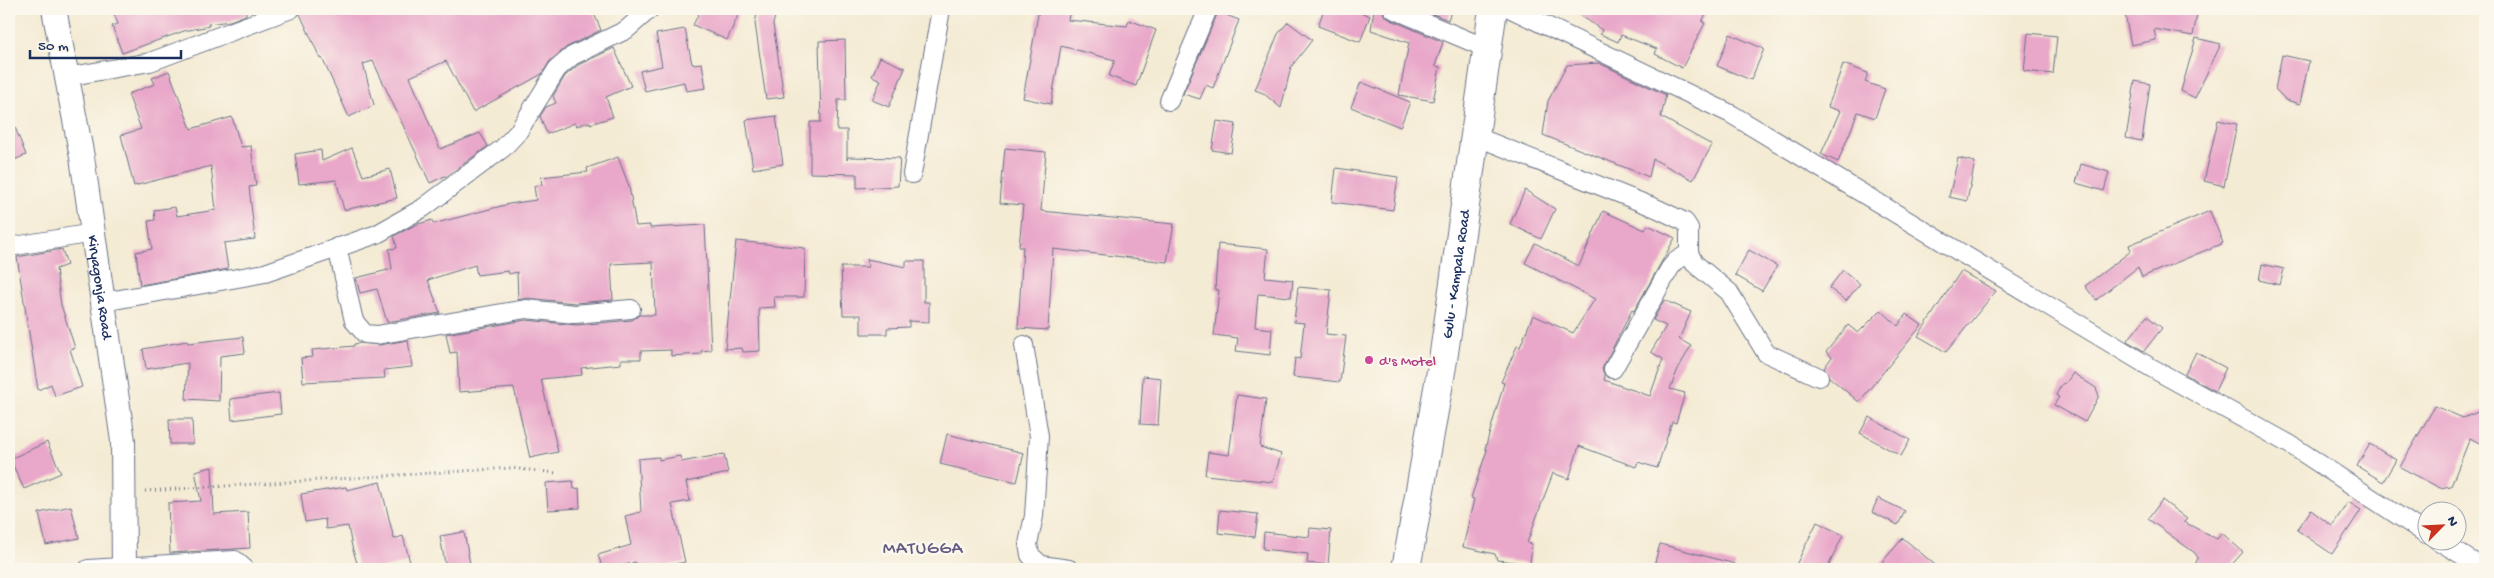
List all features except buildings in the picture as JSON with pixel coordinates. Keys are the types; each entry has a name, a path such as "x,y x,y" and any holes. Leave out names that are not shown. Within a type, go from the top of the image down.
{"main road":[{"name":"Gulu - Kampala Road","path":"1406,569 1443,360 1493,9"}],"street":[{"name":"Kiryagonja Road","path":"54,9 82,157 123,441 124,568"},
{"path":"66,77 150,62 291,9"},
{"path":"103,302 265,273 377,234 423,208 503,148 518,132 557,69 584,48 626,30 650,9"},
{"path":"912,174 941,9"},
{"path":"1169,101 1208,9"},
{"path":"1393,9 1486,48"},
{"path":"1511,9 1730,114 2150,367 2291,445 2416,527"},
{"path":"1475,136 1677,217 1685,222 1688,228 1689,253 1694,263 1729,292 1766,353 1819,377"},
{"path":"9,247 93,233"},
{"path":"337,247 354,321 365,334 377,336 526,309 575,314 631,309"},
{"path":"1613,369 1670,268 1676,261 1689,253"},
{"path":"1024,345 1040,436 1034,516 1028,544 1030,555 1041,565 1069,569"},
{"path":"2454,550 2485,569"},
{"path":"88,569 235,560 245,569"}],"path":[{"path":"124,492 510,468 556,473"}],"place":[{"name":"d's Motel","path":"1369,360"}],"district":[{"name":"MATUGGA","path":"923,547"}]}
